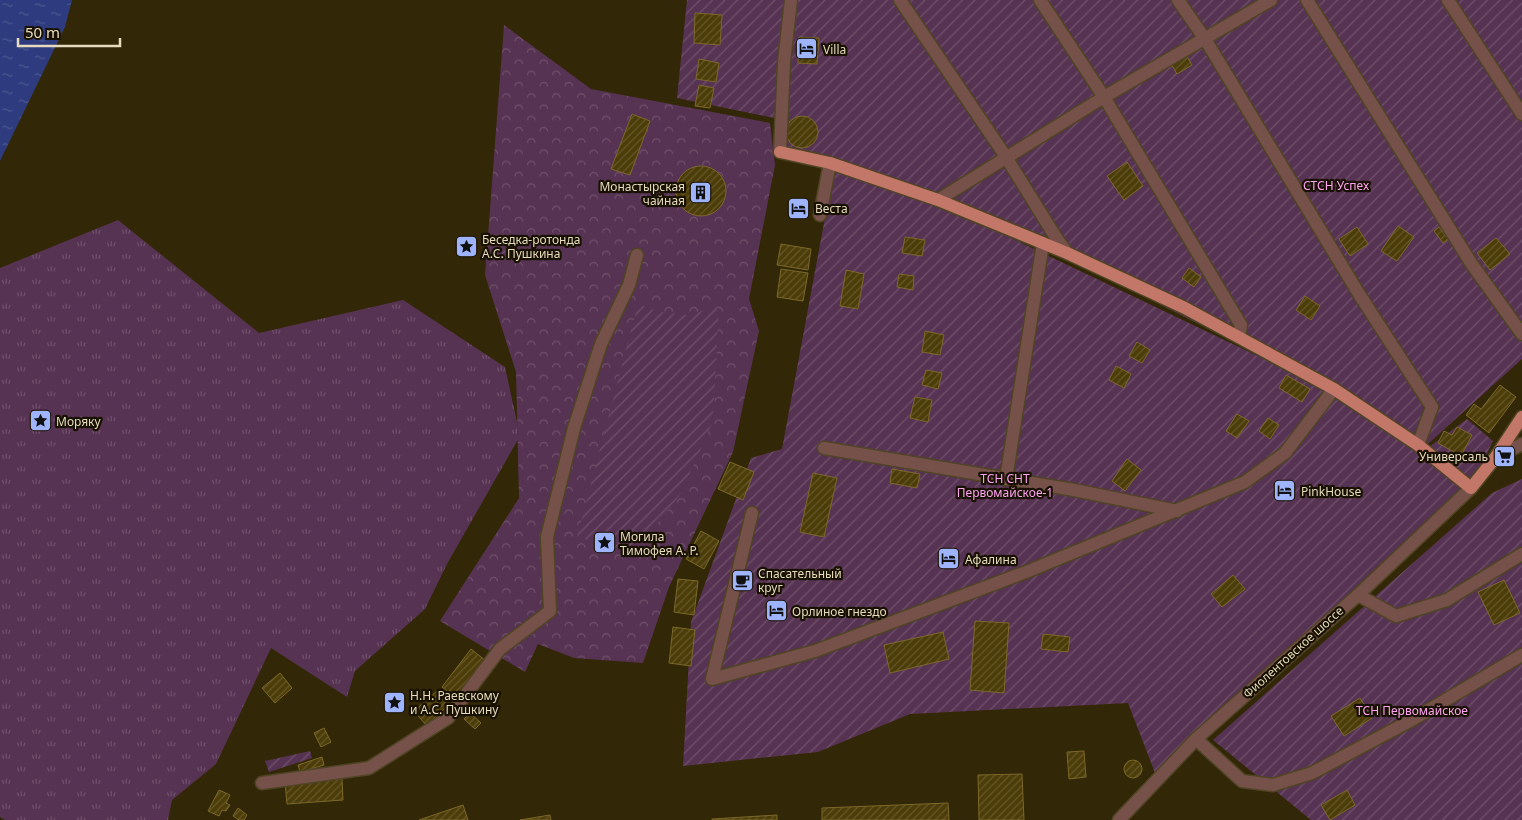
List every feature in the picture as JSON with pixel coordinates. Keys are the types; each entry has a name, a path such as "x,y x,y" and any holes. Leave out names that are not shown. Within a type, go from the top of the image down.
{"main road":[{"path":"780,152 830,163 938,200 1044,243 1185,308 1334,389 1418,445 1471,488 1495,458 1522,417"}],"street":[{"path":"780,152 784,62 791,0"},
{"path":"900,0 1006,157 1066,253"},
{"path":"1040,0 1104,97 1241,325 1238,337"},
{"path":"1178,0 1205,39 1359,294 1432,407 1418,445"},
{"path":"938,200 1104,97 1271,0"},
{"path":"1308,0 1471,263 1522,334"},
{"path":"1448,0 1522,114"},
{"path":"820,215 830,163"},
{"path":"1006,479 1044,243"},
{"path":"262,784 369,768 448,719 500,648 550,611 548,606 547,537 574,428 601,344 628,285 637,255"},
{"path":"752,513 712,679 815,651 1026,572 1177,512 1245,482 1285,453 1334,389"},
{"path":"1495,458 1522,444"},
{"path":"824,448 1074,490 1177,512"},
{"name":"Фиолентовское шоссе","path":"1119,820 1196,739 1358,595 1471,488"},
{"path":"1358,595 1396,616 1448,600 1522,554"},
{"path":"1196,739 1242,781 1273,785 1312,773 1410,721 1522,655"}],"green space":[{"path":"687,0 1522,0 1522,359 1419,452 1421,453 1467,419 1493,441 1475,478 1352,595 1155,773 1128,703 910,714 818,752 683,766 691,622 751,458 782,449 834,169 938,203 1329,390 1092,270 930,197 784,149 774,118 677,98"},
{"path":"504,25 591,89 770,123 775,165 749,299 759,331 733,452 669,587 643,663 574,658 538,644 525,672 440,621 519,498 516,372 485,275"},
{"path":"118,220 259,333 403,300 505,367 520,436 447,564 425,609 355,671 347,697 271,648 216,764 172,800 168,820 5,820 0,817 0,268"},
{"path":"638,304 660,312 688,315 719,306 713,421 681,493 635,553 577,537"},
{"name":"ТСН Первомайское","path":"1522,479 1522,820 1311,820 1213,740 1492,493"},
{"path":"310,751 312,758 269,772 265,761"}],"water":[{"path":"0,0 72,0 65,27 0,161"}],"building":[{"path":"695,13 722,15 720,45 694,43"},
{"name":"Villa","path":"799,37 819,38 817,64 798,63"},
{"path":"1185,53 1192,65 1177,74 1170,62"},
{"path":"699,59 719,63 716,82 696,79"},
{"path":"699,85 714,88 710,108 695,106"},
{"path":"632,114 650,121 630,175 611,169"},
{"path":"802,116 814,120 818,132 814,144 802,148 790,144 786,132 790,120"},
{"path":"1127,162 1143,186 1124,200 1107,176"},
{"name":"Монастырская чайная","path":"701,166 715,170 722,177 726,191 722,205 715,212 701,216 687,212 680,205 676,191 680,177 687,170"},
{"path":"1398,226 1414,237 1397,261 1381,251"},
{"path":"1357,227 1368,244 1350,256 1339,239"},
{"path":"1439,227 1448,239 1443,243 1434,231"},
{"path":"905,237 925,240 922,256 902,253"},
{"path":"1496,238 1510,254 1490,270 1477,253"},
{"path":"781,244 811,249 808,270 777,265"},
{"path":"1189,268 1201,277 1194,287 1182,278"},
{"path":"781,269 808,273 803,301 777,297"},
{"path":"846,270 864,274 858,309 840,306"},
{"path":"899,274 914,276 913,290 897,287"},
{"path":"1305,296 1320,306 1311,320 1296,310"},
{"path":"925,331 944,335 940,355 922,352"},
{"path":"1137,342 1150,350 1142,363 1129,356"},
{"path":"1116,366 1131,374 1124,388 1109,380"},
{"path":"926,370 942,373 938,389 922,385"},
{"path":"1286,375 1310,389 1302,402 1279,388"},
{"path":"1500,385 1516,397 1489,433 1466,415 1474,404 1481,409"},
{"path":"915,397 932,400 928,422 910,418"},
{"path":"1237,414 1249,421 1237,438 1226,431"},
{"path":"1268,418 1279,425 1270,439 1259,431"},
{"path":"1457,427 1472,435 1461,456 1438,443 1444,431 1452,435"},
{"path":"1127,459 1141,470 1125,491 1112,481"},
{"path":"730,462 754,472 743,500 718,489"},
{"path":"892,469 920,474 917,488 890,483"},
{"path":"813,473 837,478 824,537 800,532"},
{"path":"1283,481 1294,490 1286,500 1275,491"},
{"path":"701,531 719,541 704,569 686,559"},
{"path":"1233,575 1245,589 1222,607 1211,594"},
{"path":"678,579 698,581 694,615 674,612"},
{"path":"1504,580 1520,613 1494,625 1478,592"},
{"path":"975,621 1009,623 1004,693 970,690"},
{"path":"673,627 695,630 691,666 669,663"},
{"path":"943,632 949,659 890,673 884,645"},
{"path":"1043,634 1070,637 1068,652 1041,649"},
{"path":"471,649 486,661 457,699 442,687"},
{"path":"280,673 292,688 275,703 262,688"},
{"path":"438,690 450,704 426,725 414,711"},
{"path":"1360,698 1372,718 1344,736 1331,716"},
{"path":"470,713 481,723 475,729 464,719"},
{"path":"324,728 331,742 321,747 314,733"},
{"path":"1084,751 1086,777 1069,779 1067,752"},
{"path":"322,757 324,765 300,772 298,765"},
{"path":"1133,760 1139,763 1142,769 1139,775 1133,778 1127,775 1124,769 1127,763"},
{"path":"1022,774 1024,820 979,820 978,775"},
{"path":"342,779 343,800 287,804 285,782"},
{"path":"219,790 230,795 226,803 230,805 226,811 222,810 219,816 208,811"},
{"path":"1347,790 1355,805 1330,820 1321,805"},
{"path":"948,803 949,820 822,820 822,808"},
{"path":"463,805 468,820 419,820"},
{"path":"238,808 247,815 244,820 239,820 233,816"},
{"path":"550,815 551,820 520,820"},
{"path":"777,815 777,820 712,820 712,819"}],"place":[{"name":"Villa","path":"807,49"},
{"name":"Монастырская чайная","path":"701,193"},
{"name":"Веста","path":"799,208"},
{"name":"Беседка-ротонда А.С. Пушкина","path":"466,246"},
{"name":"Моряку","path":"40,421"},
{"name":"Универсаль","path":"1504,456"},
{"name":"PinkHouse","path":"1285,491"},
{"name":"Могила Тимофея А. Р.","path":"604,543"},
{"name":"Афалина","path":"949,559"},
{"name":"Спасательный круг","path":"742,580"},
{"name":"Орлиное гнездо","path":"776,611"},
{"name":"Н.Н. Раевскому и А.С. Пушкину","path":"394,702"}],"park label":[{"name":"СТСН Успех","path":"1336,185"},
{"name":"ТСН СНТ Первомайское-1","path":"1005,485"}]}
